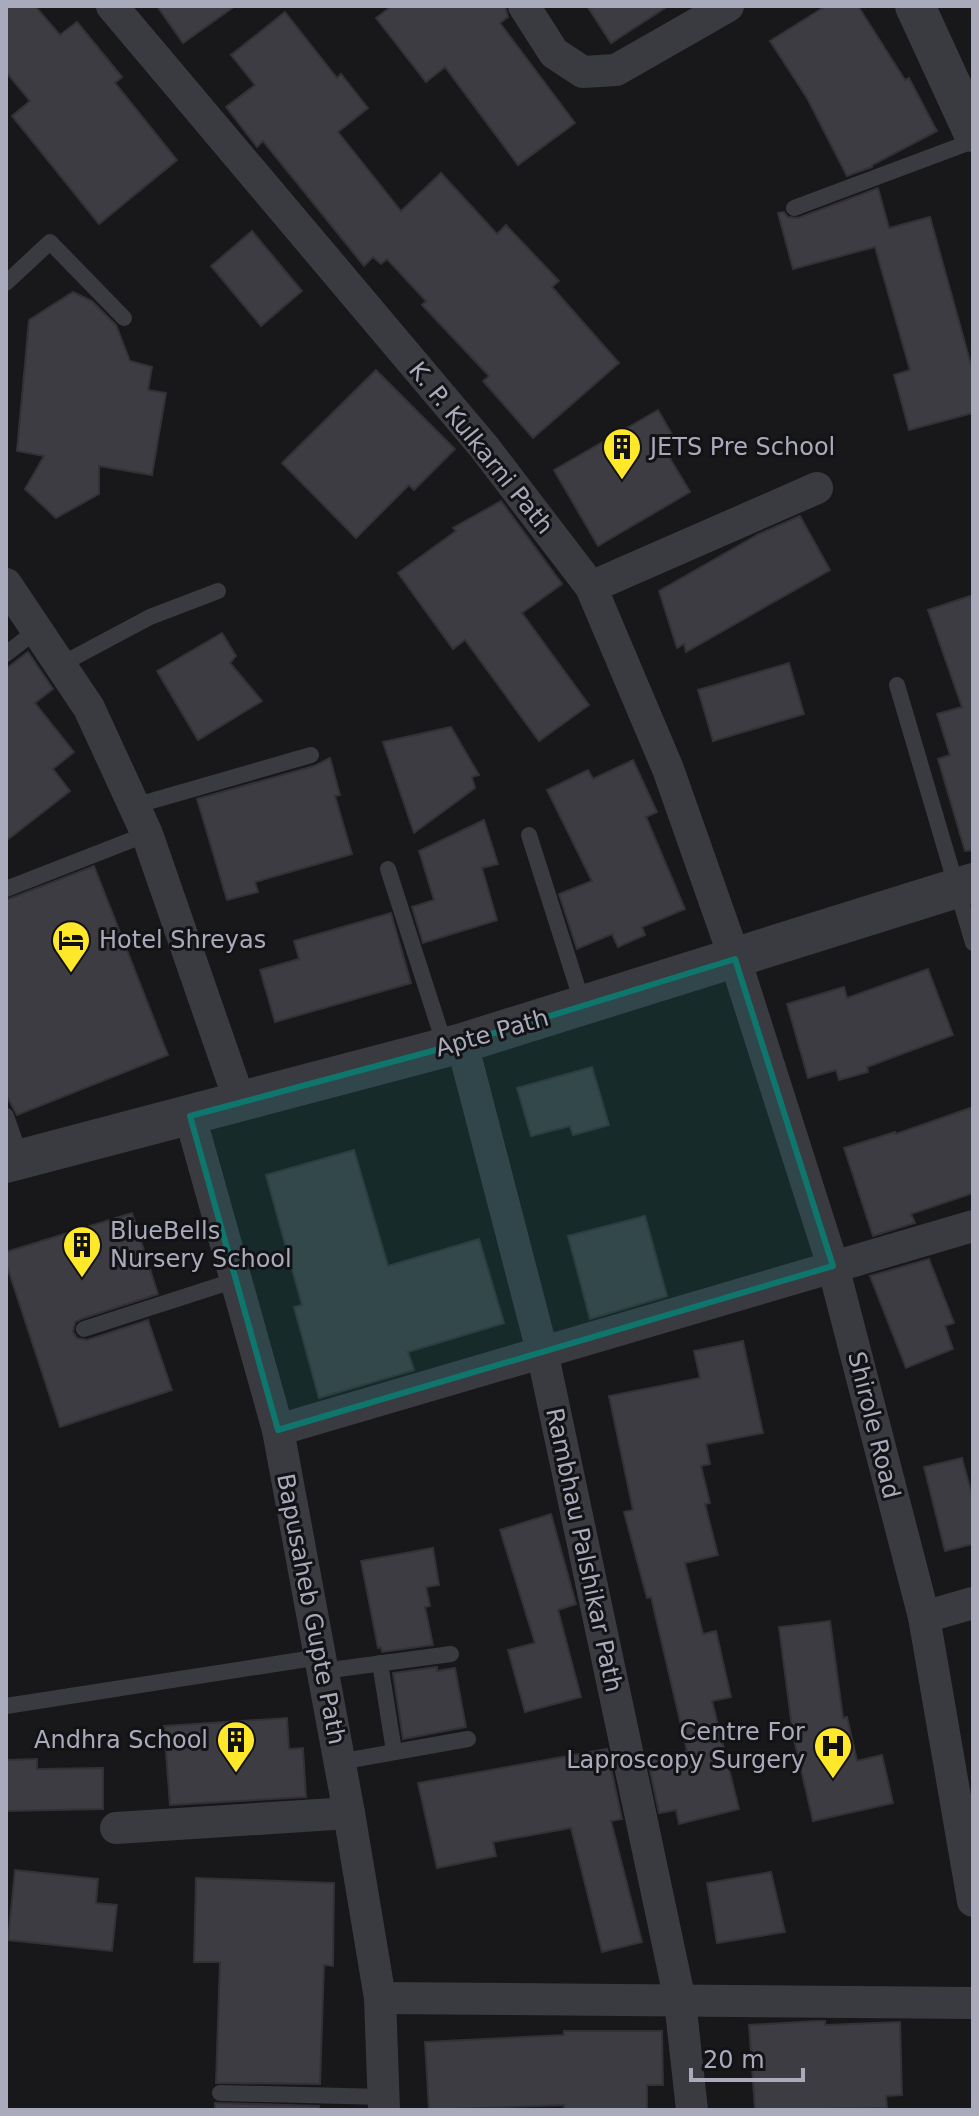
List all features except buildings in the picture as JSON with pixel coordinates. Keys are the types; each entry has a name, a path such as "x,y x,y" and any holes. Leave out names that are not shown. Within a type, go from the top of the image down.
{"street":[{"name":"K. P. Kulkarni Path","path":"112,6 484,447 591,587 668,769 735,959"},
{"path":"524,6 554,53 583,72 616,70 728,6"},
{"path":"915,6 973,132"},
{"path":"591,587 817,488"},
{"path":"6,584 89,708 140,820 240,1102"},
{"name":"Apte Path","path":"13,1161 453,1045 964,886"},
{"name":"Shirole Road","path":"735,959 833,1266 924,1617 973,1901"},
{"name":"Rambhau Palshikar Path","path":"453,1045 542,1351 680,2001 692,2110"},
{"name":"Bapusaheb Gupte Path","path":"190,1116 278,1430 380,1998 384,2104"},
{"path":"278,1430 973,1226"},
{"path":"924,1617 973,1603"},
{"path":"116,1828 349,1813"},
{"path":"380,1998 973,2003"}],"lane":[{"path":"794,208 973,141"},
{"path":"6,283 50,242 124,318"},
{"path":"60,665 150,617 218,591"},
{"path":"6,654 37,630"},
{"path":"897,685 964,886 973,943"},
{"path":"6,889 140,820 311,755"},
{"path":"529,835 583,1006"},
{"path":"388,869 453,1045"},
{"path":"6,1116 13,1161"},
{"path":"84,1329 236,1280"},
{"path":"6,1706 322,1664 380,1663 451,1654"},
{"path":"380,1663 394,1751"},
{"path":"339,1762 468,1739"},
{"path":"220,2093 384,2104"}],"highlighted area":[{"path":"735,959 833,1266 278,1430 190,1116 462,1043"}],"place":[{"name":"JETS Pre School","path":"622,481"},
{"name":"Hotel Shreyas","path":"71,974"},
{"name":"BlueBells Nursery School","path":"82,1279"},
{"name":"Andhra School","path":"236,1774"},
{"name":"Centre For Laproscopy Surgery","path":"833,1780"}]}
